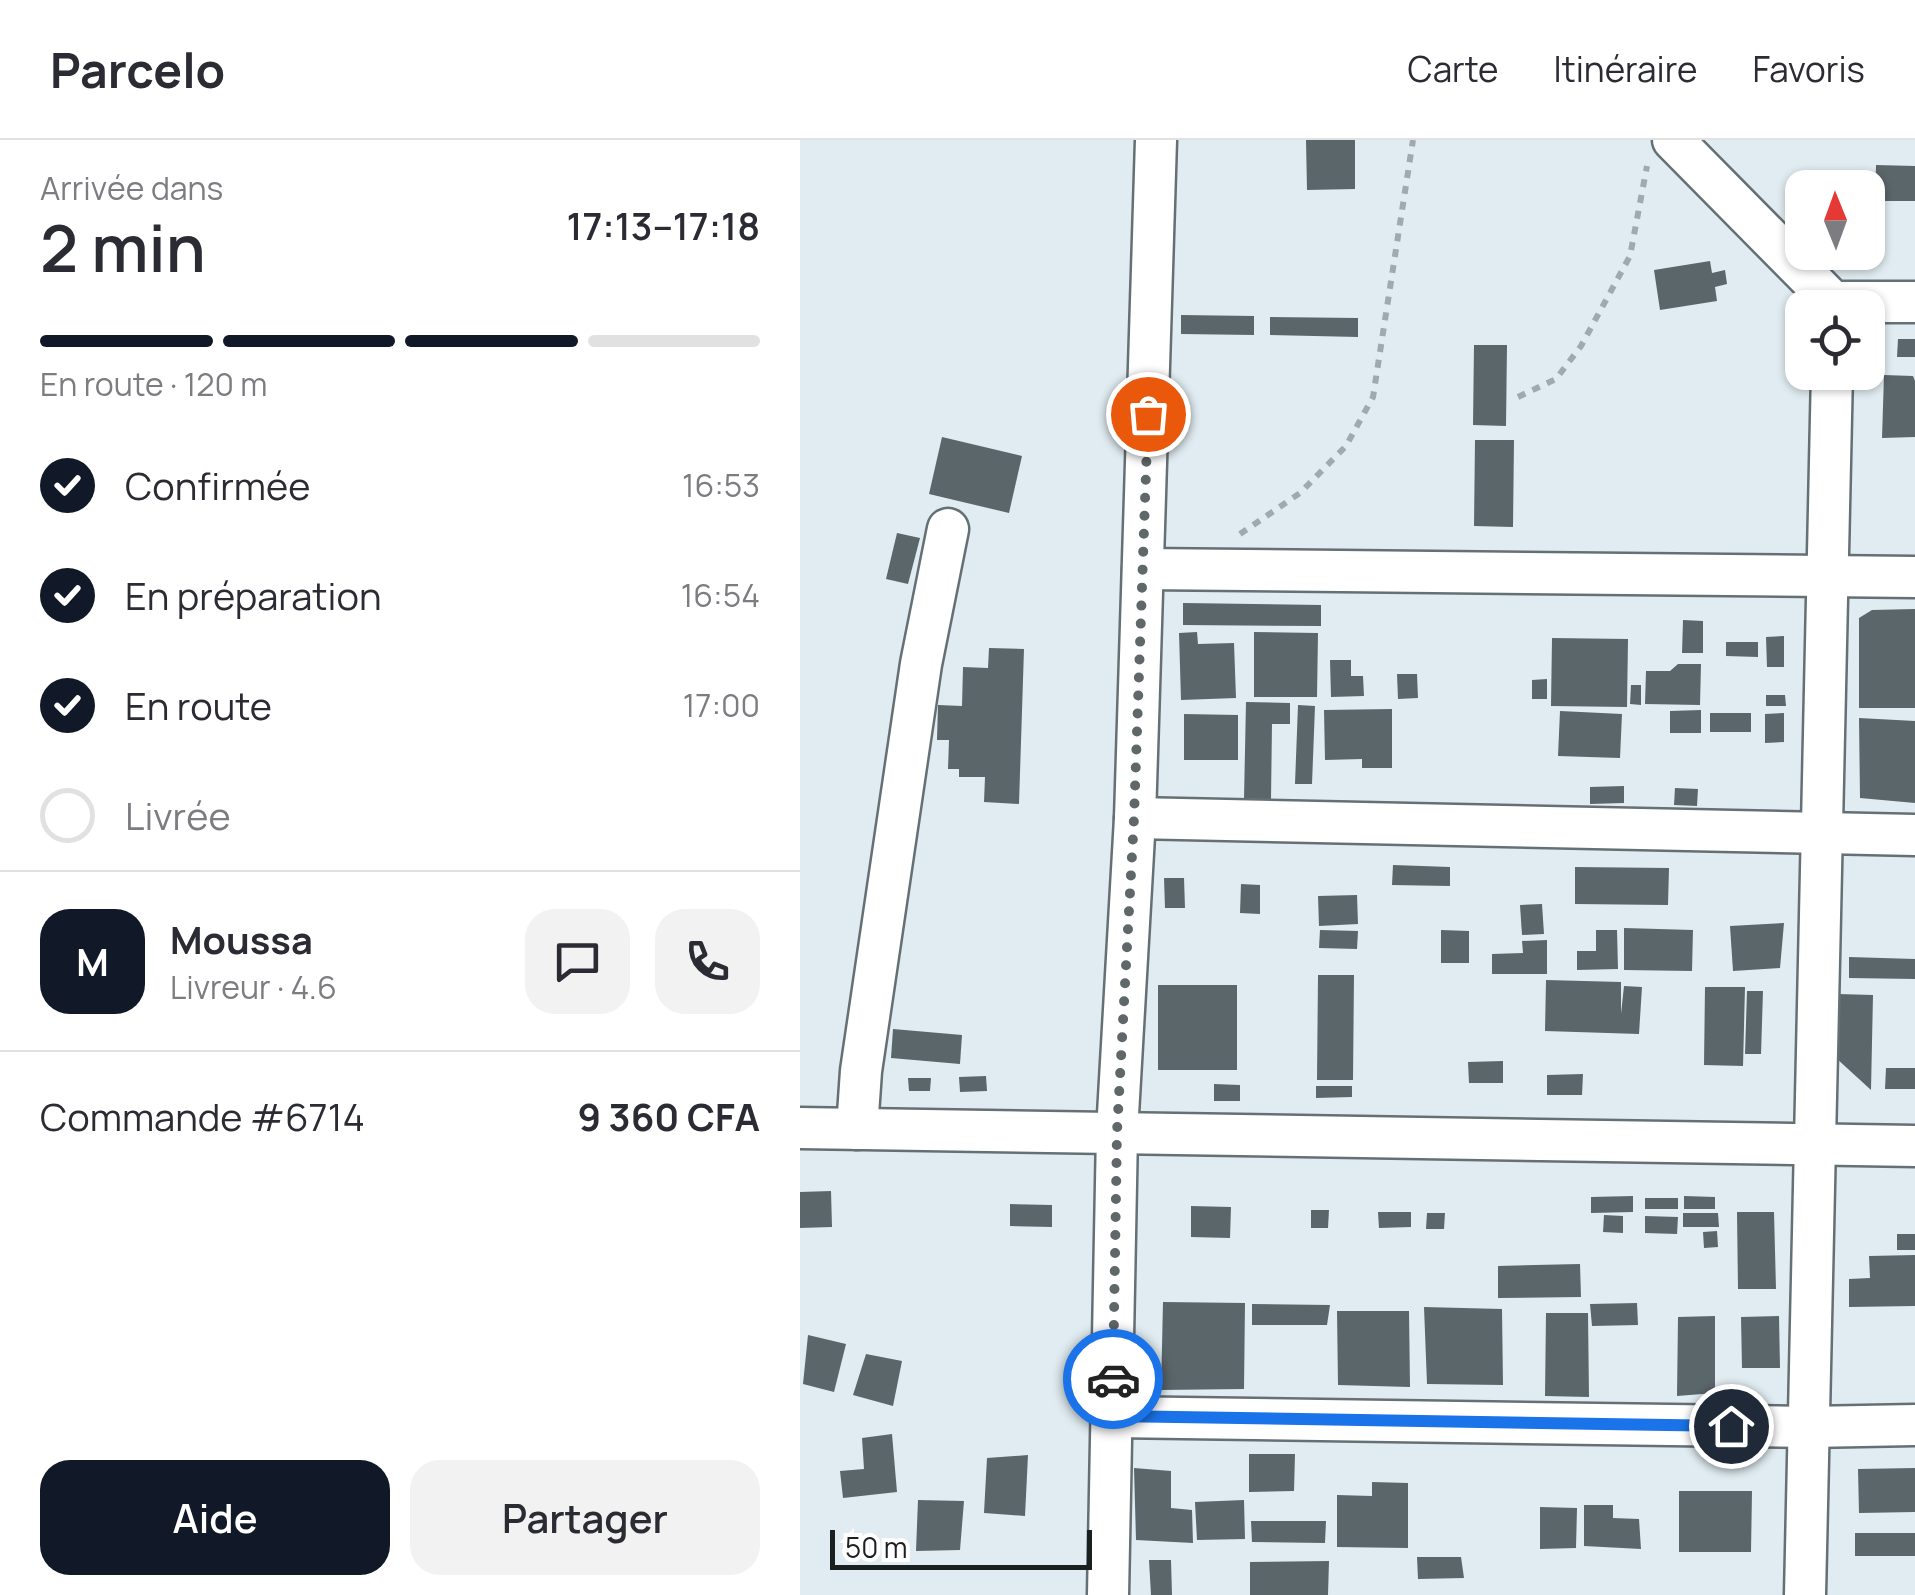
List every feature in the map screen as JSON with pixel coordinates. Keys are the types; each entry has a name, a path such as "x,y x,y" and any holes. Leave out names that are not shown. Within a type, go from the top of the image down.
{"street":[{"path":"1108,1595 1117,1132 1144,569 1156,140"},
{"path":"1661,150 1817,290"},
{"path":"1885,303 1915,302"},
{"path":"1805,1595 1832,390"},
{"path":"857,1129 861,1071 921,664 948,529"},
{"path":"1144,569 1915,577"},
{"path":"1134,818 1915,834"},
{"path":"800,1128 1915,1146"},
{"path":"1112,1416 1809,1427 1915,1425"}],"path":[{"path":"1236,537 1300,494 1346,446 1373,396 1413,140"},
{"path":"1518,398 1556,379 1582,346 1630,256 1661,150"}],"building":[{"path":"1306,140 1355,140 1355,189 1307,190"},
{"path":"1876,165 1915,166 1915,201 1885,201 1885,170 1876,170"},
{"path":"1710,261 1712,273 1725,270 1727,284 1715,287 1717,301 1660,310 1654,270"},
{"path":"1181,315 1254,316 1254,335 1181,334"},
{"path":"1270,317 1358,318 1358,337 1270,335"},
{"path":"1898,339 1915,339 1915,357 1897,357"},
{"path":"1474,345 1507,345 1506,426 1473,425"},
{"path":"1885,375 1913,376 1915,437 1882,438"},
{"path":"942,437 1022,456 1009,513 929,494"},
{"path":"1475,440 1514,440 1513,527 1474,526"},
{"path":"897,533 920,538 908,584 886,579"},
{"path":"1183,603 1321,605 1321,626 1183,625"},
{"path":"1915,609 1915,708 1859,708 1859,618 1872,610"},
{"path":"1683,620 1703,621 1703,653 1682,653"},
{"path":"1197,632 1198,644 1234,643 1236,698 1181,700 1179,633"},
{"path":"1254,632 1318,633 1317,697 1254,697"},
{"path":"1784,636 1784,667 1767,667 1766,637"},
{"path":"1552,638 1628,639 1627,707 1551,706"},
{"path":"1726,642 1758,642 1758,657 1726,656"},
{"path":"989,648 1024,649 1019,804 984,802 985,777 959,777 959,769 948,769 949,740 937,740 938,705 962,706 963,667 988,668"},
{"path":"1330,660 1351,660 1351,676 1363,676 1364,696 1331,697"},
{"path":"1678,664 1701,664 1700,705 1645,704 1646,671 1670,671"},
{"path":"1397,674 1417,674 1418,698 1398,699"},
{"path":"1547,679 1547,699 1532,699 1532,680"},
{"path":"1631,685 1641,685 1641,705 1630,704"},
{"path":"1766,695 1785,695 1786,706 1766,706"},
{"path":"1246,702 1290,703 1290,724 1272,724 1271,799 1244,799"},
{"path":"1298,705 1315,706 1312,784 1295,784"},
{"path":"1392,709 1392,768 1362,768 1362,759 1325,760 1324,710"},
{"path":"1701,710 1701,733 1670,733 1670,711"},
{"path":"1560,711 1622,714 1620,758 1558,756"},
{"path":"1710,713 1751,713 1751,732 1710,732"},
{"path":"1784,713 1784,742 1765,743 1765,714"},
{"path":"1184,714 1238,715 1238,760 1184,760"},
{"path":"1859,718 1915,721 1915,803 1860,798"},
{"path":"1624,786 1624,803 1590,804 1590,787"},
{"path":"1675,788 1698,789 1697,806 1674,805"},
{"path":"1393,865 1450,867 1450,886 1392,885"},
{"path":"1575,867 1669,868 1668,905 1575,904"},
{"path":"1164,878 1184,878 1185,908 1165,908"},
{"path":"1241,884 1260,885 1260,914 1240,913"},
{"path":"1357,895 1358,924 1319,926 1318,896"},
{"path":"1542,904 1544,934 1522,935 1520,905"},
{"path":"1784,923 1780,968 1733,971 1730,926"},
{"path":"1624,928 1693,930 1692,971 1624,970"},
{"path":"1320,930 1358,931 1357,949 1319,948"},
{"path":"1441,930 1469,931 1469,963 1441,963"},
{"path":"1596,930 1617,930 1618,969 1577,970 1577,951 1596,951"},
{"path":"1547,940 1547,974 1492,974 1492,954 1523,953 1522,941"},
{"path":"1849,957 1915,959 1915,979 1849,978"},
{"path":"1318,975 1354,975 1353,1080 1317,1080"},
{"path":"1546,980 1621,982 1621,1014 1624,986 1642,987 1639,1034 1545,1031"},
{"path":"1158,985 1237,985 1237,1070 1158,1070"},
{"path":"1705,987 1745,987 1743,1066 1704,1065"},
{"path":"1747,991 1763,991 1761,1054 1745,1054"},
{"path":"1838,994 1873,995 1871,1090 1836,1058"},
{"path":"893,1029 962,1035 960,1064 891,1058"},
{"path":"1503,1061 1503,1083 1469,1083 1468,1062"},
{"path":"1886,1068 1915,1068 1915,1089 1885,1089"},
{"path":"1583,1074 1582,1095 1547,1095 1547,1075"},
{"path":"986,1076 987,1091 960,1092 959,1077"},
{"path":"908,1078 931,1078 930,1091 909,1091"},
{"path":"1214,1084 1240,1085 1240,1101 1214,1101"},
{"path":"1316,1086 1352,1086 1352,1097 1316,1098"},
{"path":"831,1191 832,1227 800,1228 800,1192"},
{"path":"1633,1196 1633,1212 1591,1213 1591,1197"},
{"path":"1684,1196 1715,1197 1715,1209 1684,1209"},
{"path":"1645,1198 1678,1198 1678,1209 1645,1209"},
{"path":"1010,1204 1052,1205 1052,1227 1010,1226"},
{"path":"1191,1206 1231,1207 1230,1238 1191,1237"},
{"path":"1311,1210 1329,1210 1328,1228 1311,1228"},
{"path":"1378,1212 1411,1212 1411,1227 1379,1228"},
{"path":"1737,1212 1774,1212 1776,1289 1738,1289"},
{"path":"1427,1213 1445,1213 1444,1229 1426,1229"},
{"path":"1683,1213 1718,1213 1719,1227 1683,1227"},
{"path":"1604,1215 1623,1216 1623,1233 1603,1232"},
{"path":"1645,1216 1678,1217 1677,1234 1645,1233"},
{"path":"1717,1231 1718,1247 1704,1248 1703,1232"},
{"path":"1897,1234 1915,1234 1915,1250 1897,1250"},
{"path":"1915,1255 1915,1306 1849,1307 1849,1279 1870,1278 1869,1256"},
{"path":"1580,1264 1581,1297 1498,1298 1498,1266"},
{"path":"1163,1302 1245,1303 1244,1389 1161,1390"},
{"path":"1637,1303 1638,1325 1592,1326 1590,1304"},
{"path":"1252,1304 1330,1305 1327,1325 1252,1325"},
{"path":"1424,1307 1502,1309 1503,1385 1427,1384"},
{"path":"1337,1311 1409,1311 1410,1387 1338,1385"},
{"path":"1546,1313 1588,1313 1589,1397 1545,1396"},
{"path":"1715,1316 1715,1393 1677,1396 1678,1317"},
{"path":"1779,1316 1780,1368 1742,1368 1741,1317"},
{"path":"808,1335 846,1344 834,1392 803,1384"},
{"path":"866,1354 902,1361 893,1406 853,1395"},
{"path":"892,1434 897,1492 843,1498 840,1471 864,1469 862,1438"},
{"path":"1249,1454 1295,1454 1294,1491 1249,1492"},
{"path":"1028,1455 1025,1516 984,1513 987,1458"},
{"path":"1134,1468 1171,1471 1171,1508 1192,1510 1193,1543 1136,1540"},
{"path":"1915,1468 1915,1512 1859,1513 1858,1469"},
{"path":"1372,1482 1408,1483 1408,1548 1337,1547 1337,1495 1372,1496"},
{"path":"1679,1491 1752,1491 1751,1552 1679,1552"},
{"path":"918,1500 964,1501 960,1550 916,1551"},
{"path":"1244,1500 1245,1539 1197,1540 1195,1502"},
{"path":"1584,1505 1613,1505 1613,1518 1639,1519 1641,1549 1584,1546"},
{"path":"1540,1507 1577,1508 1576,1548 1540,1549"},
{"path":"1251,1521 1326,1521 1325,1543 1252,1542"},
{"path":"1855,1533 1915,1533 1915,1556 1855,1556"},
{"path":"1417,1557 1461,1557 1464,1578 1418,1579"},
{"path":"1149,1560 1171,1560 1172,1595 1151,1595"},
{"path":"1329,1561 1328,1595 1250,1595 1250,1562"}],"way so far":[{"path":"1113,1379 1117,1132 1134,818 1148,414"}],"route":[{"path":"1113,1379 1112,1416 1731,1426"}]}
